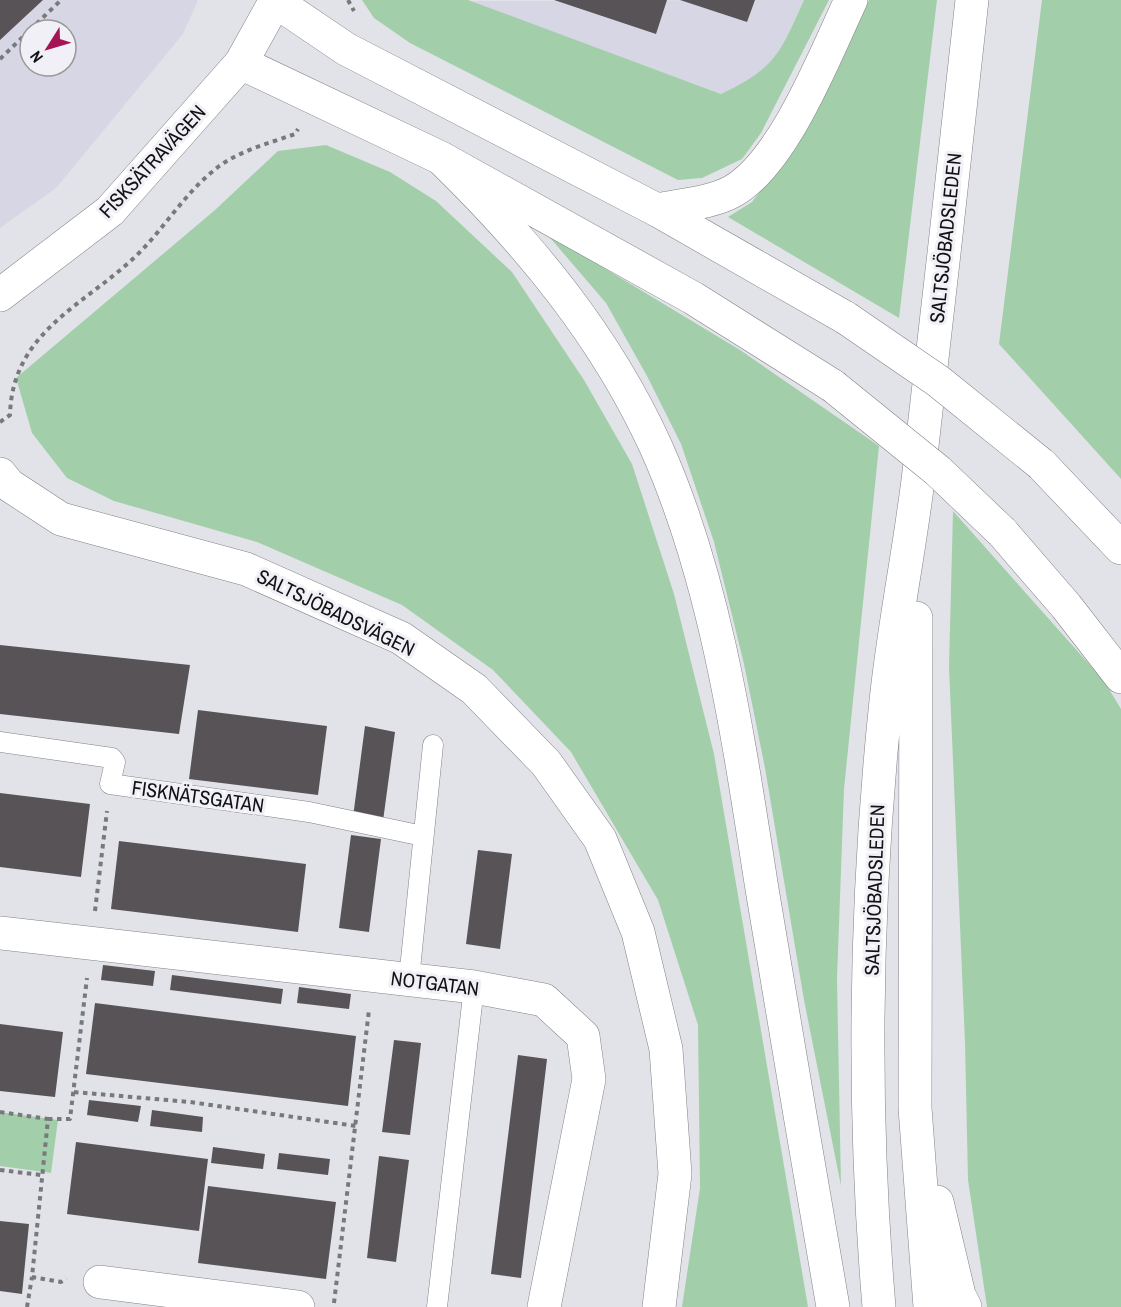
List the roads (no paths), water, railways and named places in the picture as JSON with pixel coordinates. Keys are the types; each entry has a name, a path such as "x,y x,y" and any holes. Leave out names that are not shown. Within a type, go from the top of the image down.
{"main road":[{"path":"657,210 733,191 761,167 789,125 851,0"},
{"name":"SALTSJÖBADSLEDEN","path":"879,1307 869,1075 871,868 886,698 919,476 972,0"},
{"path":"276,1 346,49 657,210 846,318 938,381 1041,464 1121,548"},
{"name":"FISKSÄTRAVÄGEN","path":"0,295 110,212 241,63 276,1"},
{"path":"241,63 314,100 441,158 693,298 833,386 938,471 1002,532 1066,606 1121,677"},
{"path":"441,158 502,218 555,281 610,362 656,448 689,538 714,625 752,825 833,1307"},
{"name":"SALTSJÖBADSVÄGEN","path":"0,474 9,485 61,519 246,569 401,638 474,689 546,763 600,839 638,932 666,1048 675,1174 659,1307"},
{"name":"SALTSJÖBADSLEDEN","path":"919,476 914,688 915,1108 930,1307"},
{"name":"NOTGATAN","path":"0,933 474,987 544,1000 583,1036 590,1079 544,1307"},
{"path":"915,1108 959,1294 965,1307"},
{"path":"100,1282 298,1307"}],"lane":[{"name":"FISKNÄTSGATAN","path":"0,742 111,758 115,762 110,784 309,812 423,836"},
{"path":"409,979 432,745"},
{"path":"437,1307 474,987"}]}
